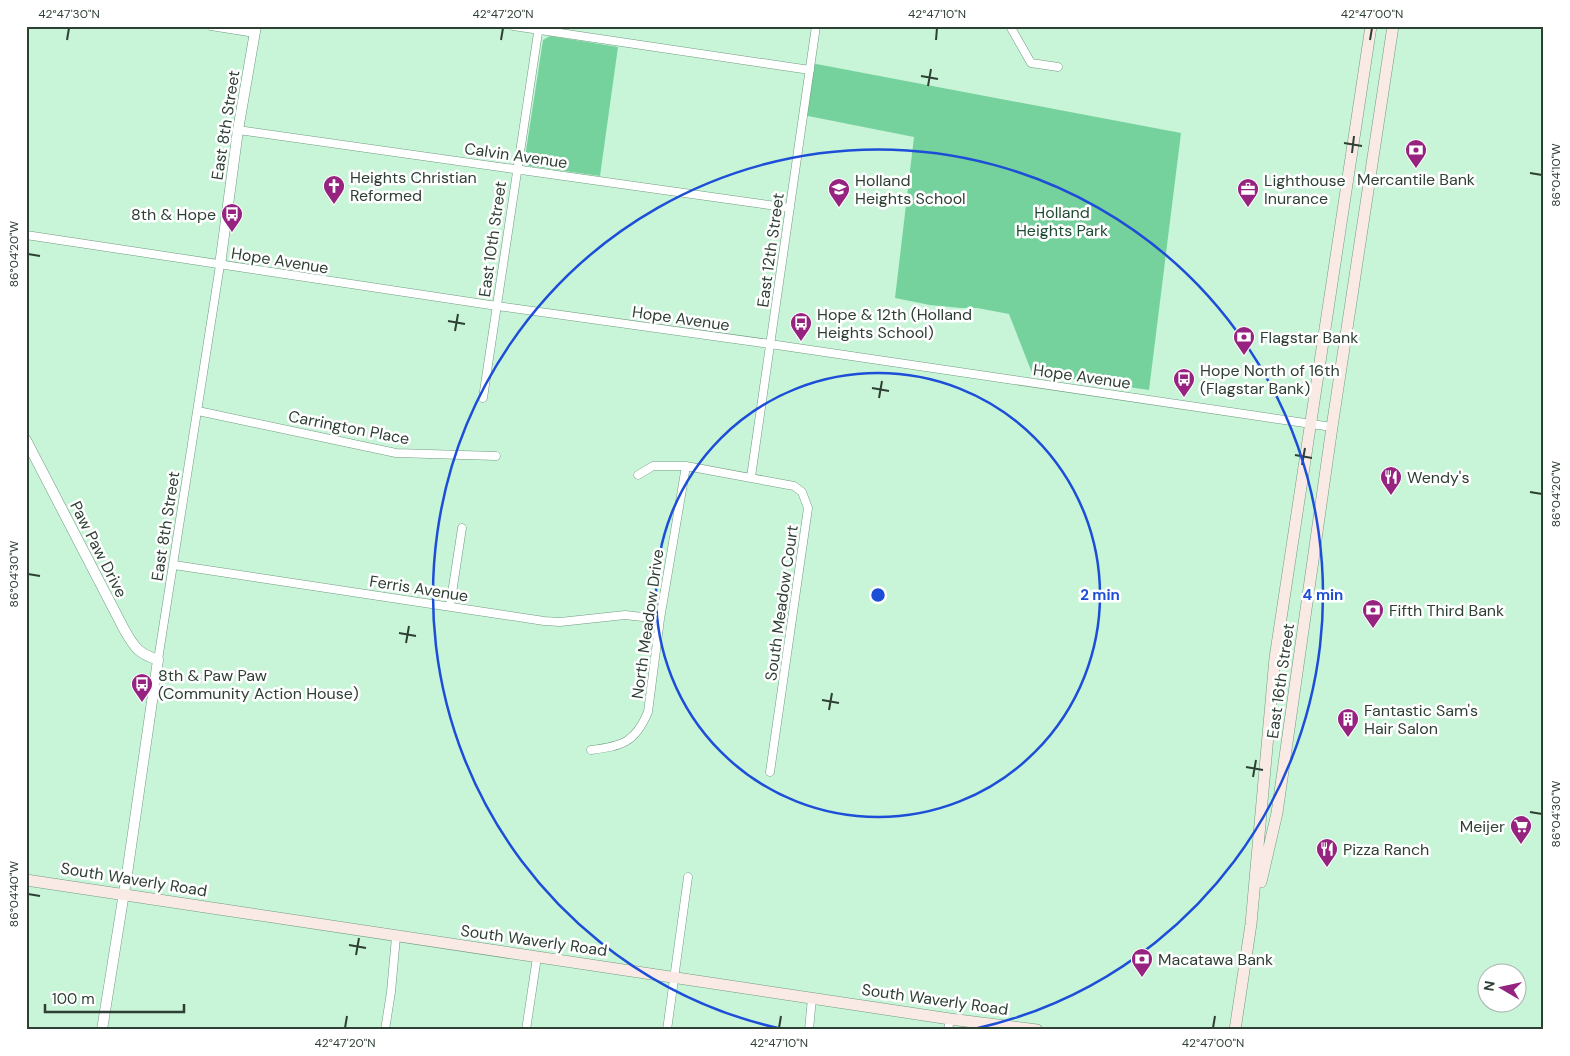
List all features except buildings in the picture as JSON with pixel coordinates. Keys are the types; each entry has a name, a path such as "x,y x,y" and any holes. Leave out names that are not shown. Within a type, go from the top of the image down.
{"main road":[{"name":"East 16th Street","path":"1252,924 1275,658 1371,26"},
{"name":"East 16th Street","path":"1234,1030 1252,924 1277,813 1332,427 1393,26"},
{"name":"South Waverly Road","path":"26,880 812,998 949,1024 1037,1030"}],"street":[{"path":"211,26 255,30"},
{"path":"513,26 539,28 810,70"},
{"name":"East 12th Street","path":"751,477 816,26"},
{"path":"1010,26 1031,63 1058,67"},
{"name":"East 10th Street","path":"483,398 539,28"},
{"name":"East 8th Street","path":"102,1030 198,411 238,130 255,30"},
{"name":"Calvin Avenue","path":"238,130 790,208"},
{"name":"Hope Avenue","path":"26,235 496,306 770,344 1332,427"},
{"name":"Carrington Place","path":"198,411 396,453 496,456"},
{"name":"Paw Paw Drive","path":"26,440 125,631 136,648 144,655 158,660"},
{"name":"South Meadow Court","path":"638,474 653,466 686,466 794,486 802,492 808,508 770,772"},
{"name":"North Meadow Drive","path":"591,750 620,745 636,734 648,712 660,619 686,466"},
{"path":"450,606 462,528"},
{"name":"Ferris Avenue","path":"174,565 544,621 560,622 625,615 660,619"},
{"path":"667,1030 688,877"},
{"path":"385,1030 391,992 396,936"},
{"path":"526,1030 537,957"},
{"path":"809,1030 812,998"}],"green space":[{"path":"550,36 618,47 600,176 529,166 526,162 525,157 543,40"},
{"name":"Holland Heights Park","path":"811,63 1181,133 1149,390 1032,373 1009,314 977,308 930,305 895,298 914,137 803,115"}],"place":[{"name":"Mercantile Bank","path":"1416,169"},
{"name":"Heights Christian Reformed","path":"334,205"},
{"name":"Holland Heights School","path":"839,208"},
{"name":"Lighthouse Inurance","path":"1248,208"},
{"name":"8th & Hope","path":"232,233"},
{"name":"Hope & 12th (Holland Heights School)","path":"801,342"},
{"name":"Flagstar Bank","path":"1244,356"},
{"name":"Hope North of 16th (Flagstar Bank)","path":"1184,398"},
{"name":"Wendy's","path":"1391,496"},
{"name":"Fifth Third Bank","path":"1373,629"},
{"name":"8th & Paw Paw (Community Action House)","path":"142,703"},
{"name":"Fantastic Sam's Hair Salon","path":"1348,738"},
{"name":"Meijer","path":"1521,845"},
{"name":"Pizza Ranch","path":"1327,868"},
{"name":"Macatawa Bank","path":"1142,978"}]}
